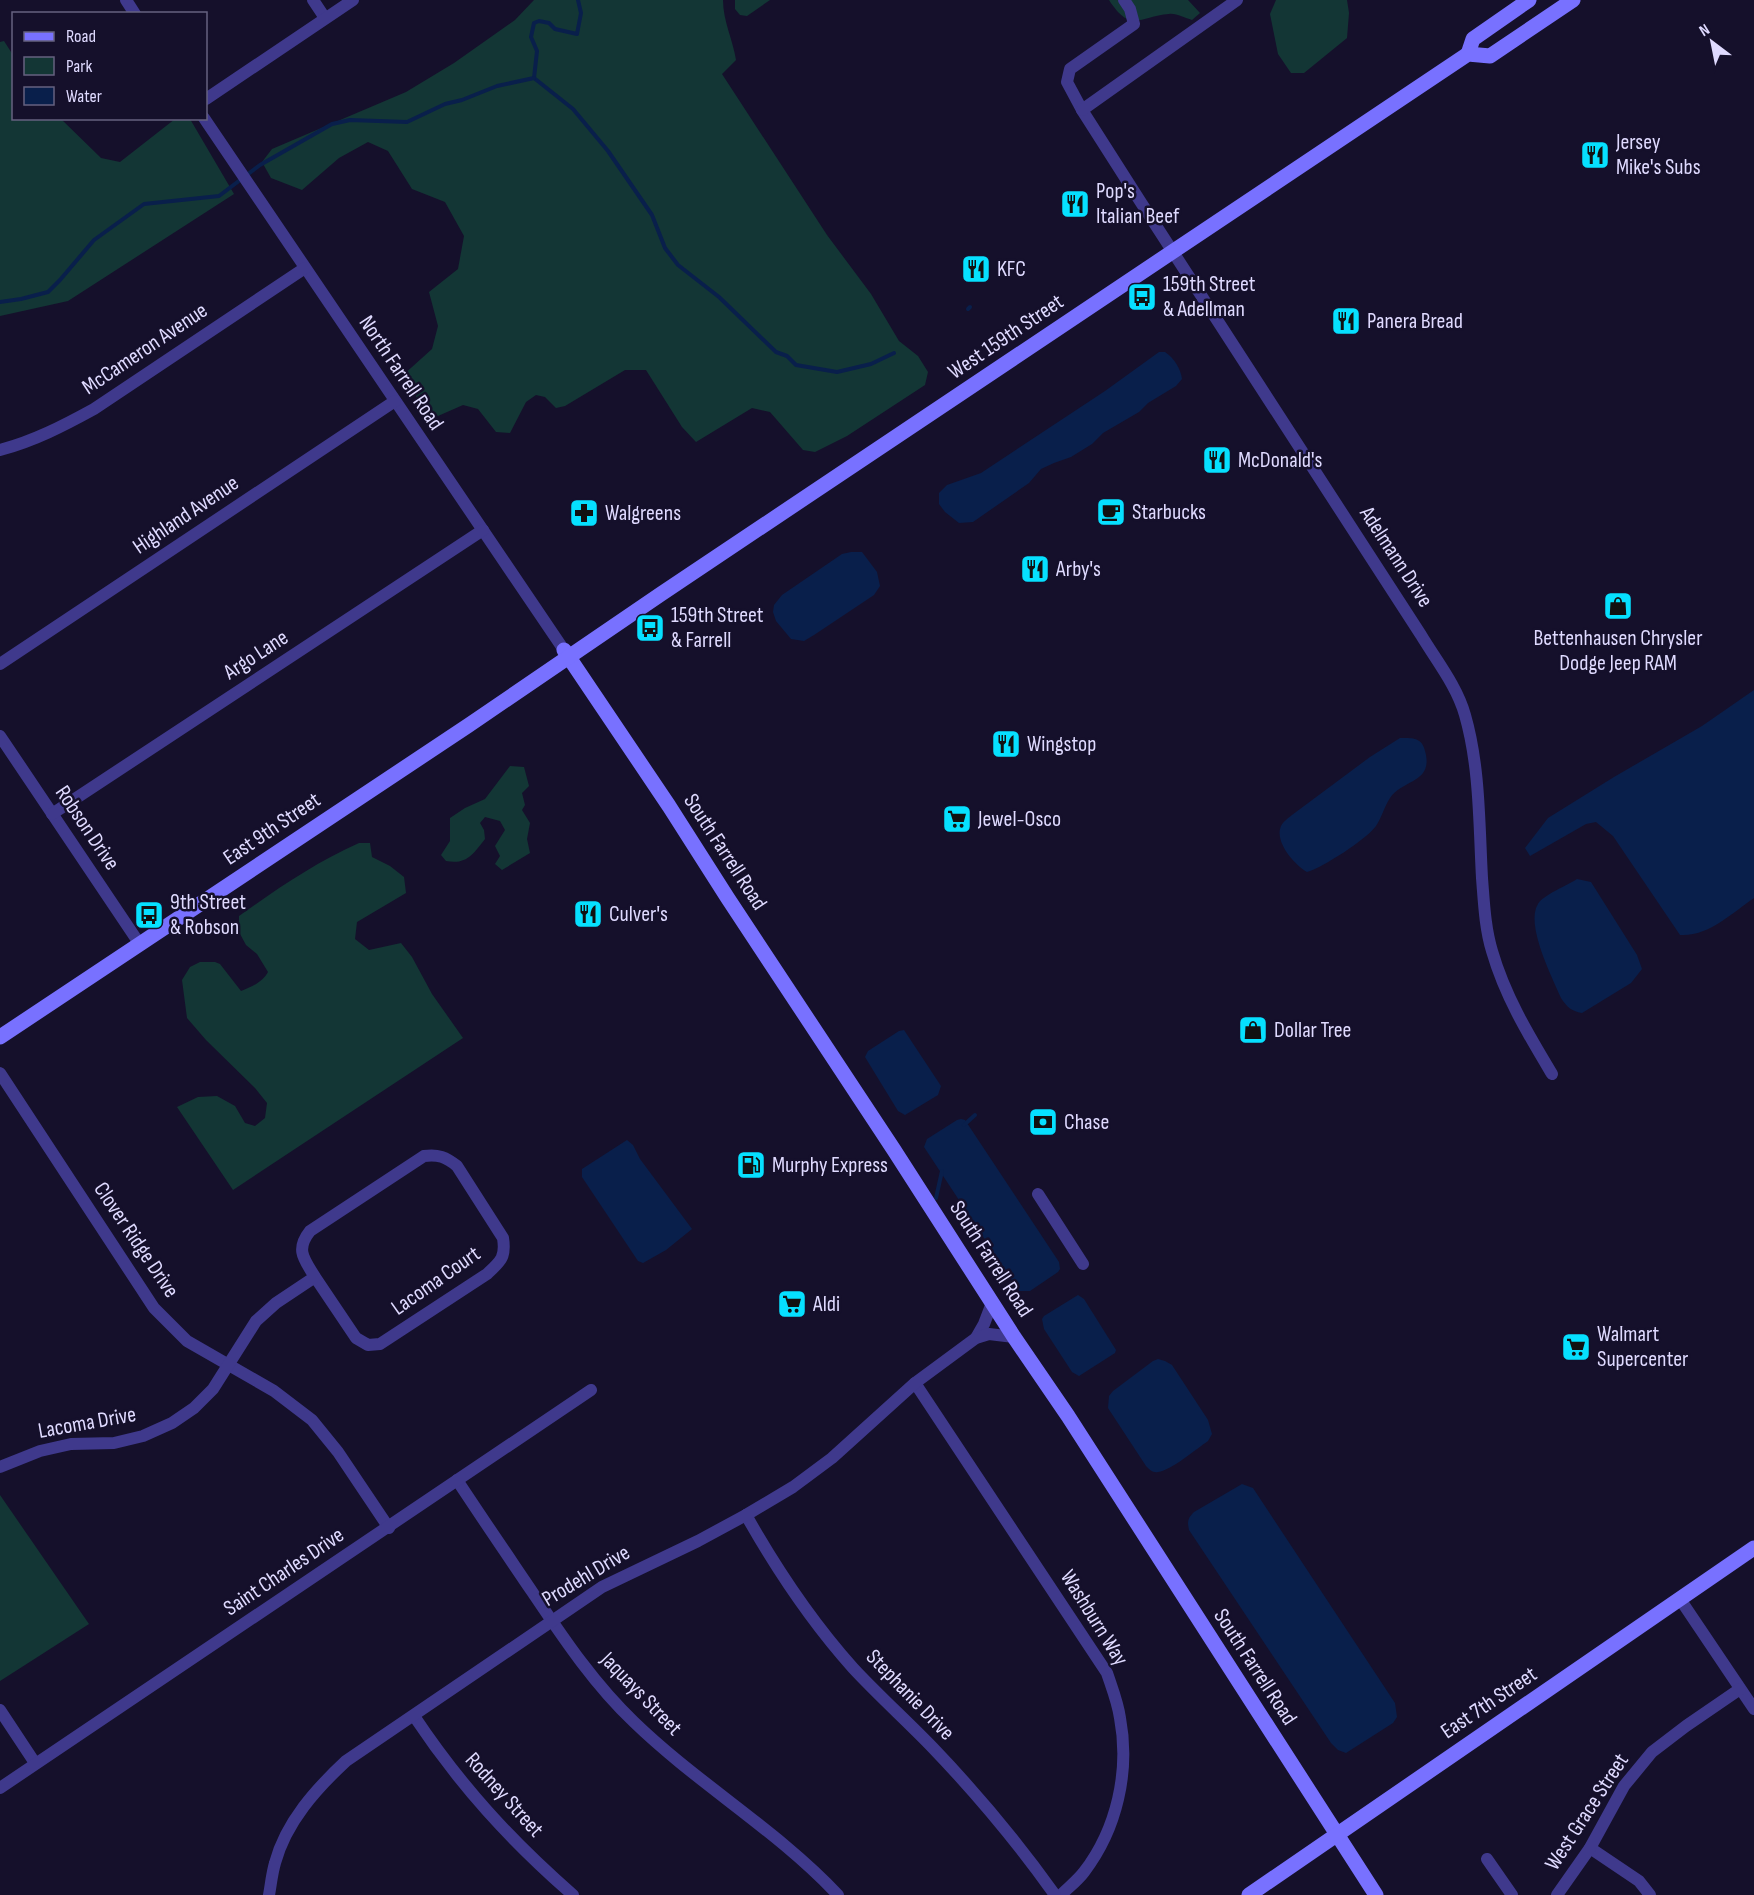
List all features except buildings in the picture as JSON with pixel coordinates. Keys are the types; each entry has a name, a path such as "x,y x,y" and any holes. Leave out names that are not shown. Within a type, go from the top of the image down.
{"street":[{"path":"313,0 325,18"},
{"path":"207,98 353,0"},
{"name":"Adelmann Drive","path":"1124,0 1130,9 1134,24 1070,69 1067,82 1082,110 1448,678 1464,712 1472,744 1485,910 1491,950 1504,987 1524,1029 1552,1074"},
{"path":"1082,110 1237,0"},
{"name":"West 159th Street","path":"566,654 1174,252 1468,54 1473,39 1529,0"},
{"name":"West 159th Street","path":"1468,54 1490,56 1573,0"},
{"name":"North Farrell Road","path":"205,120 566,654"},
{"name":"McCameron Avenue","path":"0,450 26,443 94,409 305,268"},
{"name":"Highland Avenue","path":"0,664 395,401"},
{"name":"Argo Lane","path":"52,814 483,530"},
{"name":"East 9th Street","path":"0,1037 566,654"},
{"name":"South Farrell Road","path":"566,654 669,806 1014,1337 1068,1416 1376,1895"},
{"name":"Robson Drive","path":"0,736 139,944"},
{"name":"Clover Ridge Drive","path":"0,1073 154,1308 187,1341 274,1391 312,1420 338,1452 389,1528"},
{"name":"Lacoma Court","path":"437,1155 448,1159 456,1166 502,1238 505,1251 499,1263 487,1274 380,1344 368,1345 356,1338 315,1277 302,1251 303,1240 310,1231 424,1156 437,1155"},
{"path":"1038,1194 1083,1264"},
{"path":"228,1366 256,1321 276,1303 315,1277"},
{"name":"Prodehl Drive","path":"269,1895 275,1861 291,1825 316,1788 346,1761 602,1587 746,1515 793,1487 832,1458 915,1383 976,1338 992,1303"},
{"path":"976,1338 990,1334 1014,1337"},
{"name":"Lacoma Drive","path":"0,1467 40,1451 71,1444 114,1443 143,1436 172,1423 194,1408 213,1389 228,1366"},
{"name":"Washburn Way","path":"915,1383 1107,1673 1120,1718 1124,1766 1117,1806 1098,1850 1083,1872 1061,1895"},
{"name":"Saint Charles Drive","path":"0,1788 591,1390"},
{"name":"Jaquays Street","path":"457,1480 551,1621 594,1680 633,1722 722,1798 776,1837 838,1895"},
{"name":"Stephanie Drive","path":"746,1515 774,1566 815,1622 853,1667 972,1790 1055,1895"},
{"name":"East 7th Street","path":"1249,1895 1754,1548"},
{"path":"1680,1599 1754,1709"},
{"name":"West Grace Street","path":"1557,1895 1590,1848 1624,1786 1652,1752 1740,1689"},
{"path":"0,1710 35,1763"},
{"name":"Rodney Street","path":"414,1716 443,1760 478,1803 573,1895"},
{"path":"1590,1848 1639,1881 1650,1895"},
{"path":"1487,1859 1512,1895"}],"green space":[{"path":"534,0 723,0 736,60 722,74 827,235 871,294 899,341 918,356 928,372 925,385 847,436 815,452 803,450 770,412 752,408 696,442 682,427 646,370 625,370 565,406 556,408 545,397 536,395 526,402 510,433 496,432 478,409 463,405 438,416 421,404 402,376 432,349 438,326 429,292 458,269 464,236 445,202 412,189 388,151 368,142 339,158 302,190 271,178 262,162 272,149 406,92 454,63 515,20"},
{"path":"735,0 770,0 747,16 740,15 735,9"},
{"path":"1109,0 1188,0 1200,13 1192,20 1172,14 1130,20 1124,17"},
{"path":"1276,0 1347,0 1349,13 1347,38 1304,73 1291,73 1278,54 1270,14"},
{"path":"4,41 12,53 12,120 62,120 101,158 120,162 174,120 191,120 234,194 68,301 0,316 0,42"},
{"path":"510,766 524,767 529,786 522,793 525,805 522,810 530,823 527,839 530,853 502,870 495,864 500,856 495,846 505,830 500,821 485,817 480,823 485,839 477,849 464,860 446,861 441,855 450,841 450,818 485,799"},
{"path":"359,843 370,843 372,857 390,866 404,877 406,893 357,922 355,939 369,950 401,943 412,957 432,994 463,1038 233,1190 177,1107 198,1097 217,1096 235,1106 245,1123 255,1126 265,1118 267,1103 187,1018 182,980 190,967 200,962 215,962 220,964 241,991 260,981 268,972 257,954 246,945 239,932 239,916 312,867"},
{"path":"0,1495 89,1624 0,1681"}],"water":[{"path":"1159,352 1165,352 1174,361 1182,379 1176,386 1148,403 1139,412 1103,433 1092,444 1071,457 1041,469 1029,483 973,522 959,523 939,504 939,493 947,485 981,473 1105,391"},
{"path":"862,552 877,572 880,586 874,595 804,641 791,639 776,621 773,612 774,605 782,595 842,554"},
{"path":"1754,690 1754,898 1710,928 1690,935 1680,935 1613,836 1596,822 1586,824 1530,856 1525,848 1548,818 1702,726"},
{"path":"1400,738 1416,739 1424,746 1427,761 1421,775 1390,798 1376,826 1364,838 1323,865 1307,872 1302,869 1283,846 1280,839 1282,825 1290,816 1370,757"},
{"path":"1577,879 1591,882 1637,955 1642,969 1631,983 1582,1013 1570,1008 1561,998 1541,951 1535,924 1538,904 1550,894"},
{"path":"904,1030 941,1086 938,1095 905,1115 898,1111 865,1057 868,1051"},
{"path":"961,1119 965,1120 1059,1262 1058,1272 1030,1291 1019,1291 924,1147 927,1139"},
{"path":"627,1140 633,1145 640,1159 692,1229 666,1250 643,1263 638,1261 582,1177 582,1169"},
{"path":"1078,1295 1084,1299 1116,1350 1115,1353 1079,1376 1072,1372 1044,1329 1042,1319"},
{"path":"1158,1359 1172,1365 1208,1420 1212,1434 1208,1441 1184,1459 1156,1472 1146,1466 1108,1408 1109,1396 1113,1391"},
{"path":"1242,1484 1253,1488 1395,1703 1397,1717 1393,1723 1346,1753 1338,1750 1331,1743 1189,1530 1188,1520 1194,1512"}],"waterway":[{"path":"534,78 537,51 531,37 534,23 539,21 549,23 555,29 577,34 581,13 578,0"},
{"path":"534,78 573,109 608,151 652,215 665,248 678,265 719,297 776,352 787,356 796,365 837,372 871,364 894,353"},
{"path":"0,302 48,292 94,240 144,204 219,196 260,165 332,124 350,120 407,122 445,104 497,86 534,78"},
{"path":"964,1125 975,1115"},
{"path":"936,1198 942,1171"}],"place":[{"name":"Jersey Mike's Subs","path":"1595,155"},
{"name":"Pop's Italian Beef","path":"1075,204"},
{"name":"KFC","path":"976,269"},
{"name":"159th Street & Adellman","path":"1142,297"},
{"name":"Panera Bread","path":"1346,321"},
{"name":"McDonald's","path":"1217,460"},
{"name":"Starbucks","path":"1111,512"},
{"name":"Walgreens","path":"584,513"},
{"name":"Arby's","path":"1035,569"},
{"name":"Bettenhausen Chrysler Dodge Jeep RAM","path":"1618,606"},
{"name":"159th Street & Farrell","path":"650,628"},
{"name":"Wingstop","path":"1006,744"},
{"name":"Jewel-Osco","path":"957,819"},
{"name":"Culver's","path":"588,914"},
{"name":"9th Street & Robson","path":"149,915"},
{"name":"Dollar Tree","path":"1253,1030"},
{"name":"Chase","path":"1043,1122"},
{"name":"Murphy Express","path":"751,1165"},
{"name":"Aldi","path":"792,1304"},
{"name":"Walmart Supercenter","path":"1576,1347"}]}
